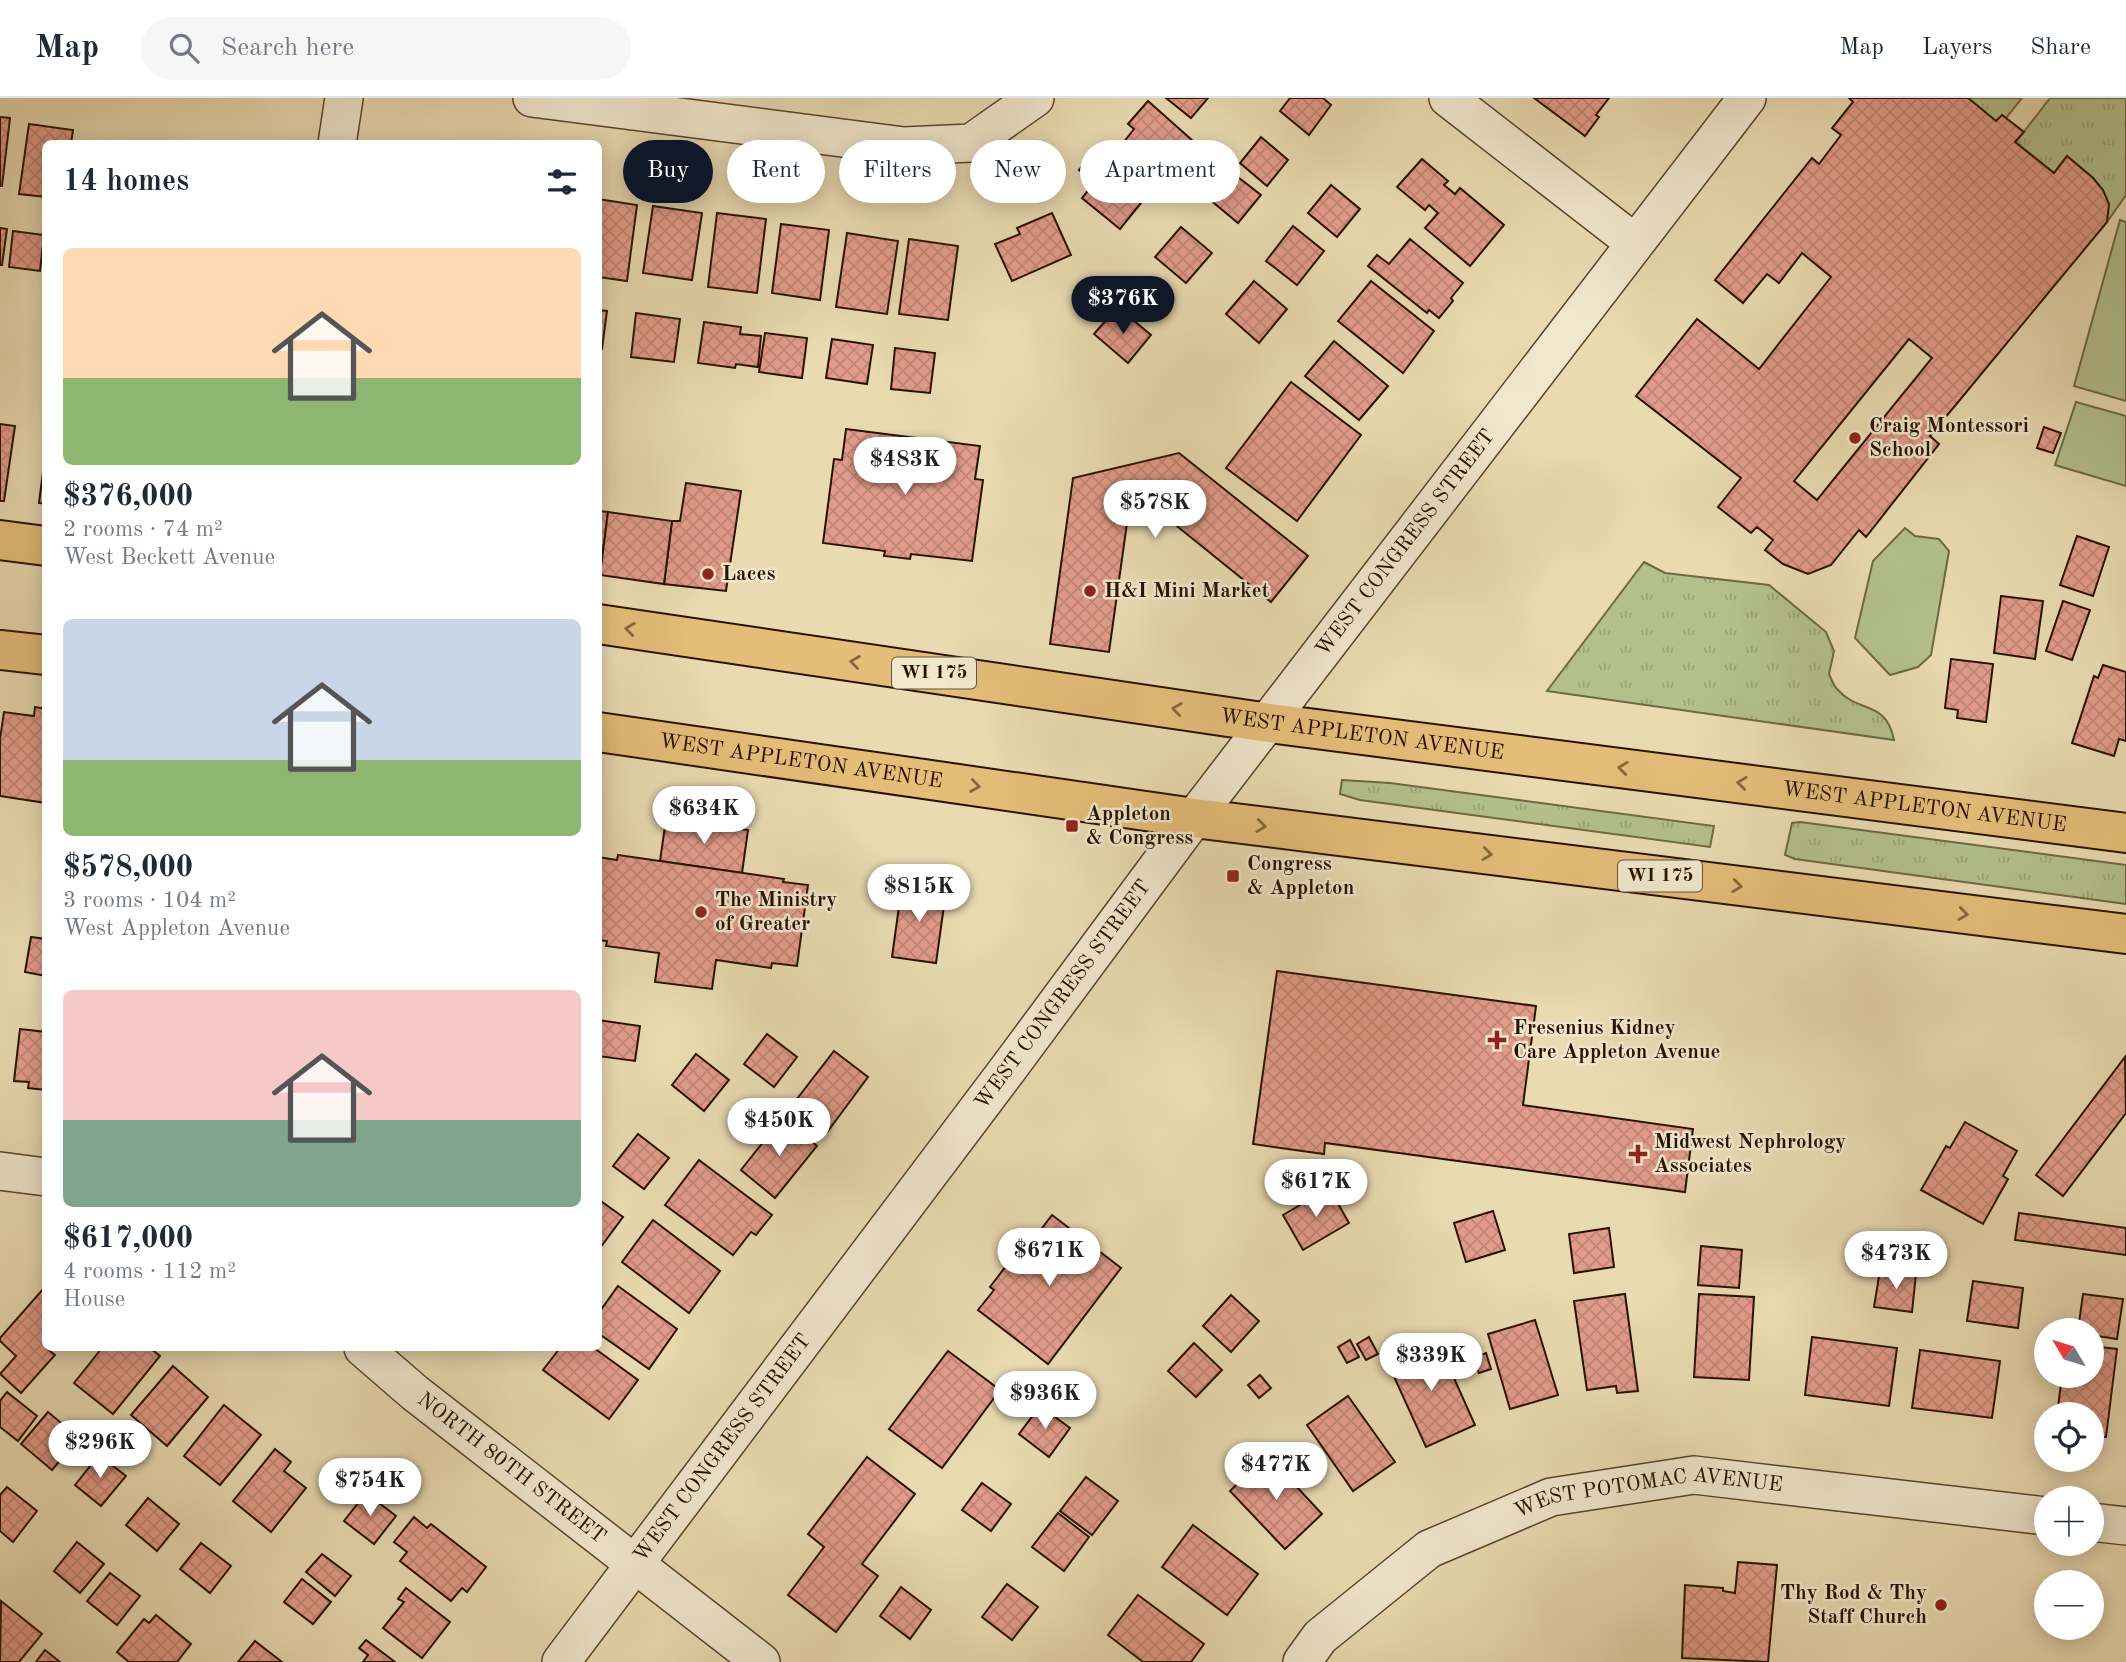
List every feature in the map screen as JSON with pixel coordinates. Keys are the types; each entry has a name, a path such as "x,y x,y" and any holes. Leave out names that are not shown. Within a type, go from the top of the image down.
{"main road":[{"path":"0,540 42,545"},
{"name":"WEST APPLETON AVENUE","path":"602,625 1269,723 2126,833"},
{"path":"0,650 42,655"},
{"name":"WEST APPLETON AVENUE","path":"602,733 1194,818 2126,934"}],"street":[{"path":"338,140 344,98"},
{"path":"532,98 904,146 971,143 1035,98"},
{"path":"1448,98 1635,243"},
{"name":"WEST CONGRESS STREET","path":"561,1662 1194,818 1747,98"},
{"path":"0,1171 42,1176"},
{"name":"NORTH 80TH STREET","path":"366,1351 415,1393 761,1662"},
{"name":"WEST POTOMAC AVENUE","path":"1302,1662 1320,1637 1429,1549 1552,1497 1694,1475 2034,1516"},
{"path":"2104,1523 2126,1526"}],"green space":[{"path":"1968,98 2022,98 2006,118 2002,115 1996,121"},
{"path":"2050,98 2126,98 2126,195 2107,222 2101,190 2092,177 2067,157 2054,173 2016,142"},
{"path":"2120,220 2126,222 2126,401 2074,386"},
{"path":"2076,402 2126,416 2126,486 2055,465"},
{"path":"1905,528 1915,536 1939,539 1949,551 1931,655 1918,667 1890,675 1855,638 1873,561"},
{"path":"1644,562 1665,573 1769,585 1826,632 1834,651 1829,674 1834,686 1845,697 1885,718 1894,740 1547,691"},
{"path":"1342,780 1390,783 1714,826 1710,847 1360,800 1340,794"},
{"path":"1792,823 2126,865 2126,904 1795,859 1785,855"}],"building":[{"path":"1166,98 1208,98 1191,118"},
{"path":"1290,98 1323,98 1331,105 1309,135 1280,111"},
{"path":"1534,98 1609,98 1585,136"},
{"path":"1849,98 1968,98 1996,121 2002,115 2024,132 2015,142 2054,173 2067,156 2093,178 2103,190 2109,204 2107,222 1930,436 1939,444 1866,537 1859,530 1831,565 1808,574 1783,564 1765,550 1773,540 1757,527 1751,533 1718,507 1741,478 1636,396 1697,319 1759,369 1831,277 1802,253 1779,283 1767,274 1743,303 1715,280 1812,158 1819,164 1841,135 1832,128 1853,102","holes":["1909,339 1932,358 1817,500 1794,481"]},
{"path":"1148,101 1192,140 1125,140 1134,129 1128,124"},
{"path":"0,117 10,118 2,186 0,186"},
{"path":"29,124 73,130 72,140 42,140 42,197 19,194"},
{"path":"1261,137 1288,160 1267,186 1240,163"},
{"path":"1422,159 1448,181 1444,185 1455,194 1460,188 1504,225 1470,266 1425,228 1438,213 1429,205 1425,210 1397,187"},
{"path":"1240,179 1261,195 1238,223 1214,203 1240,203"},
{"path":"1331,185 1360,209 1337,237 1308,213"},
{"path":"602,200 637,205 627,281 602,278"},
{"path":"1088,203 1141,203 1120,229"},
{"path":"653,206 702,213 692,280 643,273"},
{"path":"717,213 766,219 757,293 708,287"},
{"path":"1052,213 1071,255 1012,281 995,244 1020,234 1017,228"},
{"path":"781,224 829,230 820,300 772,293"},
{"path":"1293,226 1324,251 1297,285 1266,261"},
{"path":"1181,227 1212,253 1186,283 1155,257"},
{"path":"0,228 7,229 2,265 0,265"},
{"path":"13,231 42,235 40,271 9,267"},
{"path":"847,233 898,241 887,314 836,307"},
{"path":"909,239 958,246 948,320 899,314"},
{"path":"1410,239 1463,283 1439,318 1429,310 1427,313 1368,266 1377,255 1389,264"},
{"path":"1254,281 1287,309 1259,343 1226,314"},
{"path":"1371,281 1434,331 1403,373 1338,321"},
{"path":"602,310 607,311 602,349"},
{"path":"1115,310 1125,318 1127,315 1151,335 1128,363 1094,334"},
{"path":"636,313 680,319 674,362 631,357"},
{"path":"704,322 741,327 740,334 761,336 758,367 736,364 735,368 698,363"},
{"path":"765,333 807,338 802,378 759,372"},
{"path":"832,339 873,345 867,384 826,378"},
{"path":"1334,341 1388,386 1359,420 1305,376"},
{"path":"895,348 935,353 930,393 891,389"},
{"path":"1291,382 1361,435 1297,521 1226,468"},
{"path":"0,424 15,426 4,501 0,501"},
{"path":"2044,427 2061,433 2053,453 2037,448"},
{"path":"846,429 980,446 975,479 983,480 972,561 911,554 910,559 884,556 885,551 823,543 834,459 842,460"},
{"path":"1179,453 1308,556 1271,602 1162,514 1127,523 1109,652 1050,644 1073,478"},
{"path":"42,480 42,503 39,503"},
{"path":"686,483 741,491 726,591 664,584 672,521 680,521"},
{"path":"602,511 608,512 602,559"},
{"path":"608,512 672,521 664,584 602,575"},
{"path":"2077,536 2109,547 2093,596 2060,585"},
{"path":"2001,596 2043,601 2035,659 1994,653"},
{"path":"2063,601 2090,610 2072,660 2046,651"},
{"path":"1951,659 1993,664 1986,722 1957,718 1958,710 1945,708"},
{"path":"2103,665 2126,672 2126,741 2119,739 2114,756 2072,743 2094,676 2098,678"},
{"path":"35,707 42,708 42,802 0,796 0,739 4,712 34,716"},
{"path":"666,819 748,830 742,873 660,861"},
{"name":"The Ministry of Greater","path":"618,855 784,879 783,882 808,885 797,966 772,963 771,968 716,960 712,989 655,982 659,953 606,946 607,941 602,940 602,858 617,860"},
{"path":"902,885 946,891 936,963 892,957"},
{"path":"31,937 42,938 42,975 25,972"},
{"path":"1277,971 1536,1006 1523,1105 1693,1129 1685,1192 1325,1143 1324,1154 1253,1144"},
{"path":"602,1021 640,1026 635,1061 602,1057"},
{"path":"20,1029 42,1032 42,1090 28,1088 29,1082 14,1081"},
{"path":"767,1034 797,1057 774,1087 744,1064"},
{"path":"834,1051 868,1077 828,1131 793,1104"},
{"path":"696,1054 729,1080 704,1111 672,1085"},
{"path":"2125,1057 2126,1113 2063,1196 2036,1175"},
{"path":"782,1118 817,1146 775,1198 741,1170"},
{"path":"1965,1122 2017,1151 2003,1176 2008,1179 1983,1224 1921,1190 1946,1146 1950,1148"},
{"path":"638,1134 669,1158 644,1189 613,1166"},
{"path":"699,1160 772,1215 756,1235 751,1232 733,1255 665,1205"},
{"path":"1329,1188 1349,1223 1303,1250 1283,1215"},
{"path":"602,1202 623,1217 602,1245"},
{"path":"1493,1211 1505,1250 1466,1262 1454,1223"},
{"path":"2019,1213 2126,1228 2126,1255 2015,1240"},
{"path":"1052,1215 1121,1268 1048,1364 978,1310 994,1290 990,1287 1032,1232 1036,1236"},
{"path":"653,1220 720,1271 689,1313 622,1262"},
{"path":"1609,1228 1614,1267 1574,1273 1569,1234"},
{"path":"1701,1246 1742,1250 1739,1288 1698,1285"},
{"path":"1880,1270 1916,1274 1912,1312 1874,1307"},
{"path":"1973,1281 2023,1288 2018,1328 1967,1321"},
{"path":"618,1286 677,1329 649,1369 602,1336 602,1308"},
{"path":"42,1290 42,1351 50,1351 55,1355 21,1393 0,1374 16,1356 0,1338"},
{"path":"1625,1294 1638,1391 1617,1393 1616,1386 1587,1390 1574,1301"},
{"path":"1699,1294 1754,1297 1749,1380 1694,1377"},
{"path":"2083,1294 2123,1299 2117,1339 2104,1337 2104,1318 2080,1318"},
{"path":"1231,1295 1259,1321 1231,1352 1203,1326"},
{"path":"1535,1320 1558,1395 1510,1409 1488,1334"},
{"path":"1369,1337 1378,1354 1366,1360 1357,1344"},
{"path":"1812,1337 1897,1348 1889,1406 1805,1395"},
{"path":"1431,1338 1437,1351 1441,1349 1475,1425 1426,1447 1391,1370 1396,1368 1391,1357"},
{"path":"1350,1340 1359,1357 1347,1363 1338,1347"},
{"path":"1194,1343 1222,1370 1196,1397 1168,1371"},
{"path":"2104,1348 2117,1349 2106,1437 2104,1402 2059,1402 2060,1388 2104,1388"},
{"path":"1920,1350 2000,1361 1992,1418 1912,1408"},
{"path":"100,1351 154,1351 160,1356 113,1414 74,1383"},
{"path":"558,1351 598,1351 638,1380 609,1419 543,1370"},
{"path":"948,1351 1000,1390 942,1468 889,1429"},
{"path":"1486,1353 1491,1369 1479,1373 1473,1358"},
{"path":"173,1366 208,1397 167,1446 131,1415"},
{"path":"1260,1375 1271,1388 1259,1398 1248,1385"},
{"path":"7,1392 37,1416 18,1441 0,1427 0,1401"},
{"path":"1348,1396 1395,1462 1353,1491 1307,1425"},
{"path":"224,1405 261,1435 220,1485 184,1456"},
{"path":"1040,1406 1070,1428 1049,1457 1019,1434"},
{"path":"48,1412 79,1438 52,1470 21,1444"},
{"path":"275,1449 291,1462 284,1471 306,1488 271,1532 233,1501"},
{"path":"99,1455 126,1476 101,1506 75,1485"},
{"path":"1267,1455 1322,1514 1285,1549 1230,1491"},
{"path":"867,1457 915,1494 862,1564 878,1576 836,1632 788,1595 824,1547 808,1534"},
{"path":"1086,1477 1118,1501 1092,1535 1060,1511"},
{"path":"982,1483 1011,1504 991,1531 962,1510"},
{"path":"7,1487 37,1511 13,1542 0,1531 0,1495"},
{"path":"366,1493 396,1516 374,1544 344,1521"},
{"path":"148,1498 179,1524 157,1551 126,1525"},
{"path":"1058,1513 1089,1537 1064,1571 1032,1547"},
{"path":"414,1517 427,1528 431,1524 486,1567 467,1592 462,1588 451,1601 400,1561 407,1552 394,1542"},
{"path":"1193,1525 1258,1574 1227,1615 1162,1567"},
{"path":"77,1542 104,1564 80,1593 54,1571"},
{"path":"201,1543 231,1566 210,1593 180,1569"},
{"path":"322,1554 351,1576 335,1596 306,1572"},
{"path":"1738,1562 1777,1565 1768,1662 1682,1658 1685,1585 1723,1588 1723,1591 1735,1593"},
{"path":"110,1573 140,1596 117,1625 87,1601"},
{"path":"302,1579 331,1602 313,1624 284,1602"},
{"path":"1007,1584 1038,1607 1012,1640 982,1617"},
{"path":"901,1587 931,1610 910,1639 880,1616"},
{"path":"406,1588 450,1622 422,1658 383,1628 404,1602 398,1599"},
{"path":"1138,1595 1204,1644 1191,1662 1143,1662 1108,1635"},
{"path":"1,1601 42,1634 19,1662 0,1662"},
{"path":"156,1615 191,1644 177,1662 129,1662 117,1652 144,1619 149,1623"},
{"path":"366,1640 395,1662 363,1662 368,1655 359,1648"},
{"path":"255,1641 282,1662 238,1662"},
{"path":"45,1650 60,1662 36,1662"}],"place":[{"name":"Craig Montessori School","path":"1855,438"},
{"name":"Laces","path":"708,574"},
{"name":"H&I Mini Market","path":"1090,591"},
{"name":"Appleton & Congress","path":"1072,826"},
{"name":"Congress & Appleton","path":"1233,876"},
{"name":"The Ministry of Greater","path":"701,912"},
{"name":"Fresenius Kidney Care Appleton Avenue","path":"1497,1040"},
{"name":"Midwest Nephrology Associates","path":"1638,1154"},
{"name":"Thy Rod & Thy Staff Church","path":"1941,1605"}]}
